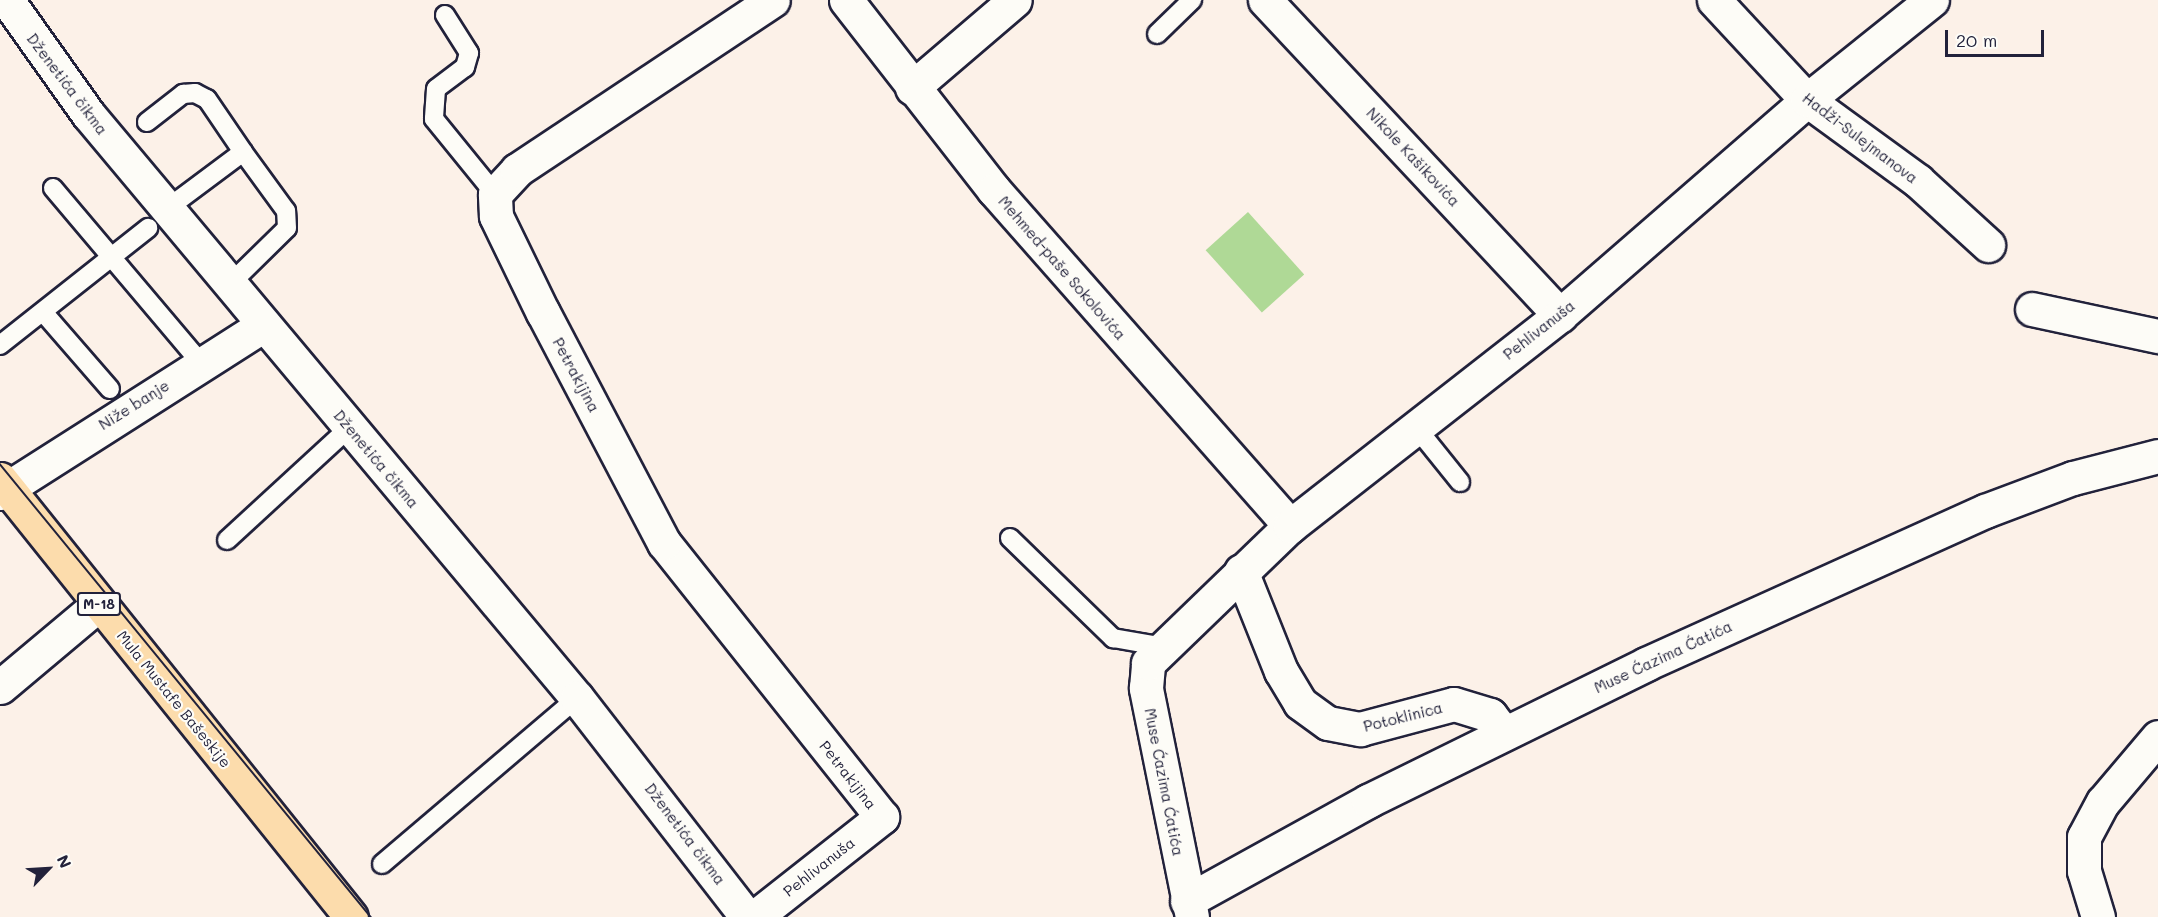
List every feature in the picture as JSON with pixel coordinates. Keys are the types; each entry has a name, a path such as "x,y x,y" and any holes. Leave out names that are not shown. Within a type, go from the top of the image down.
{"main road":[{"name":"Mula Mustafe Bašeskije","path":"2,486 351,917"}],"street":[{"name":"Dženetića čikma","path":"7,0 158,218 231,283 264,326 577,698 747,917"},
{"path":"495,194 516,170 773,0"},
{"name":"Mehmed-paše Sokolovića","path":"846,0 912,88 994,190 1290,526"},
{"path":"912,88 1015,0"},
{"name":"Nikole Kašikovića","path":"1265,0 1560,315"},
{"name":"Hadži-Sulejmanova","path":"1714,0 1807,100 1918,181 1988,245"},
{"name":"Pehlivanuša","path":"1157,655 1241,571 1290,526 1415,426 1560,315 1807,100 1932,0"},
{"name":"Petrakijina","path":"495,194 496,216 538,302 664,543 882,817"},
{"path":"2032,309 2158,336"},
{"name":"Niže banje","path":"2,486 264,326"},
{"name":"Muse Ćazima Ćatića","path":"1157,655 1146,688 1190,909 1504,733 1984,511 2073,478 2158,456"},
{"name":"Potoklinica","path":"1241,571 1281,671 1300,703 1328,723 1360,729 1454,704 1490,715 1504,733"},
{"path":"0,687 99,604"},
{"path":"2098,917 2085,871 2084,837 2103,802 2158,737"},
{"name":"Pehlivanuša","path":"755,917 882,817"}],"lane":[{"path":"1157,34 1192,0"},
{"path":"445,15 469,53 465,68 436,89 434,119 495,194"},
{"path":"147,122 183,94 195,93 207,99 286,211 287,228 231,283"},
{"path":"0,345 243,152"},
{"path":"53,188 201,363"},
{"path":"43,312 110,389"},
{"path":"1415,426 1460,482"},
{"path":"227,540 350,427"},
{"path":"1010,538 1113,638 1157,655"},
{"path":"382,864 577,698"}],"green space":[{"path":"1248,212 1304,274 1262,313 1206,250"}],"tram line":[{"path":"0,464 371,917"}]}
